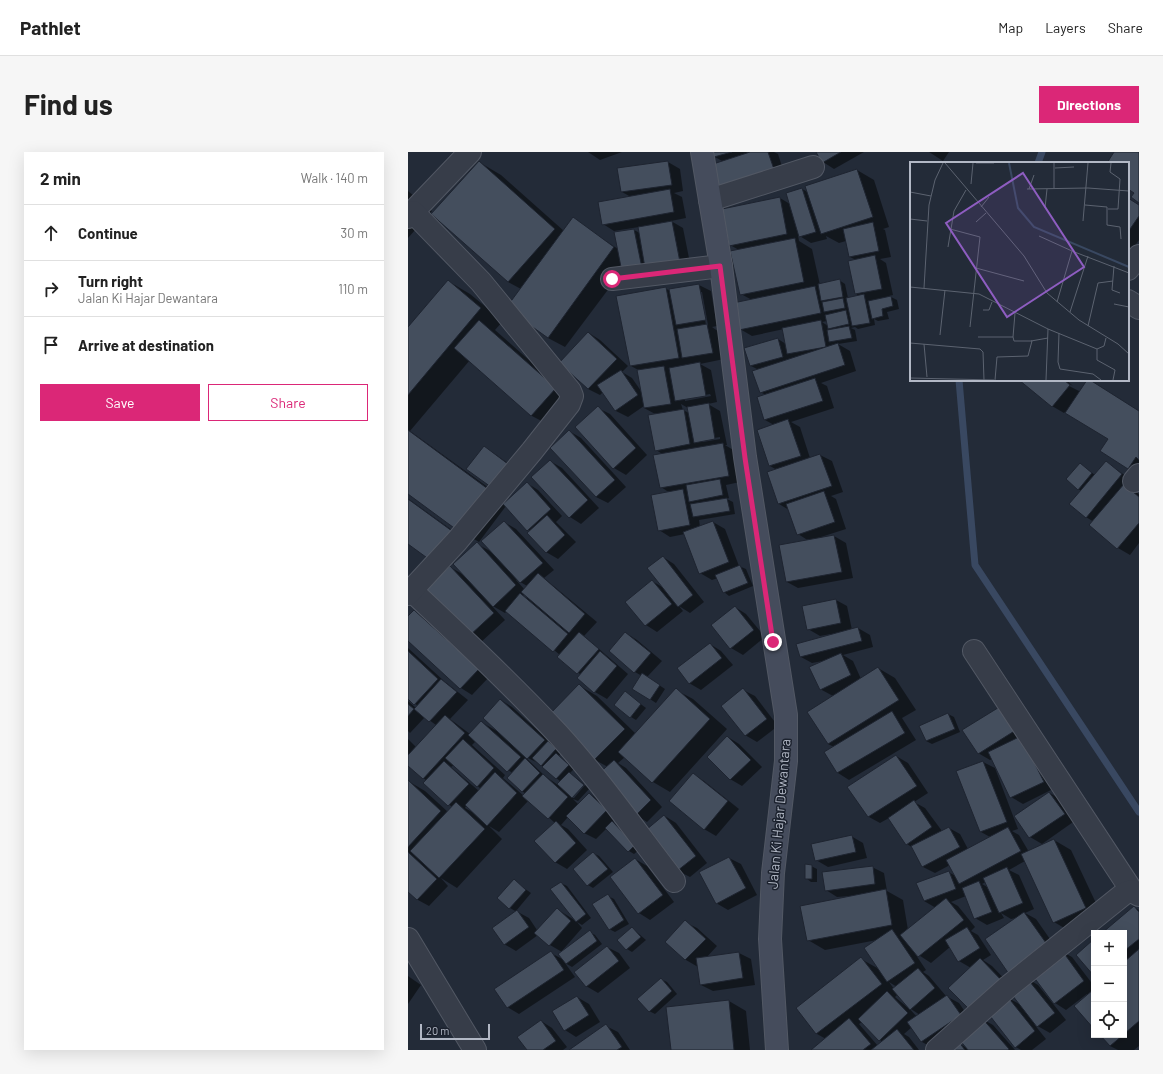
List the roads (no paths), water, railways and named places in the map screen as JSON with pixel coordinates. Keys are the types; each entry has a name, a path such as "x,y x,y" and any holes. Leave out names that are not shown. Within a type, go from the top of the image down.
{"street":[{"path":"470,152 410,215 481,282 570,391 572,396 569,404 532,451 457,541 410,592 520,695 558,735 587,768 674,881"},
{"name":"Jalan Ki Hajar Dewantara","path":"702,152 720,266 745,458 786,715 786,761 773,873 770,939 777,1050"},
{"path":"710,200 813,167"},
{"path":"1129,267 1139,256"},
{"path":"612,279 720,266"},
{"path":"1129,302 1139,308"},
{"path":"974,651 1136,893"},
{"path":"937,1050 1009,986 1125,893 1136,893"},
{"path":"408,939 474,1050"}],"waterway":[{"path":"1038,162 1042,152"},
{"path":"959,381 975,565 1139,812"}]}
